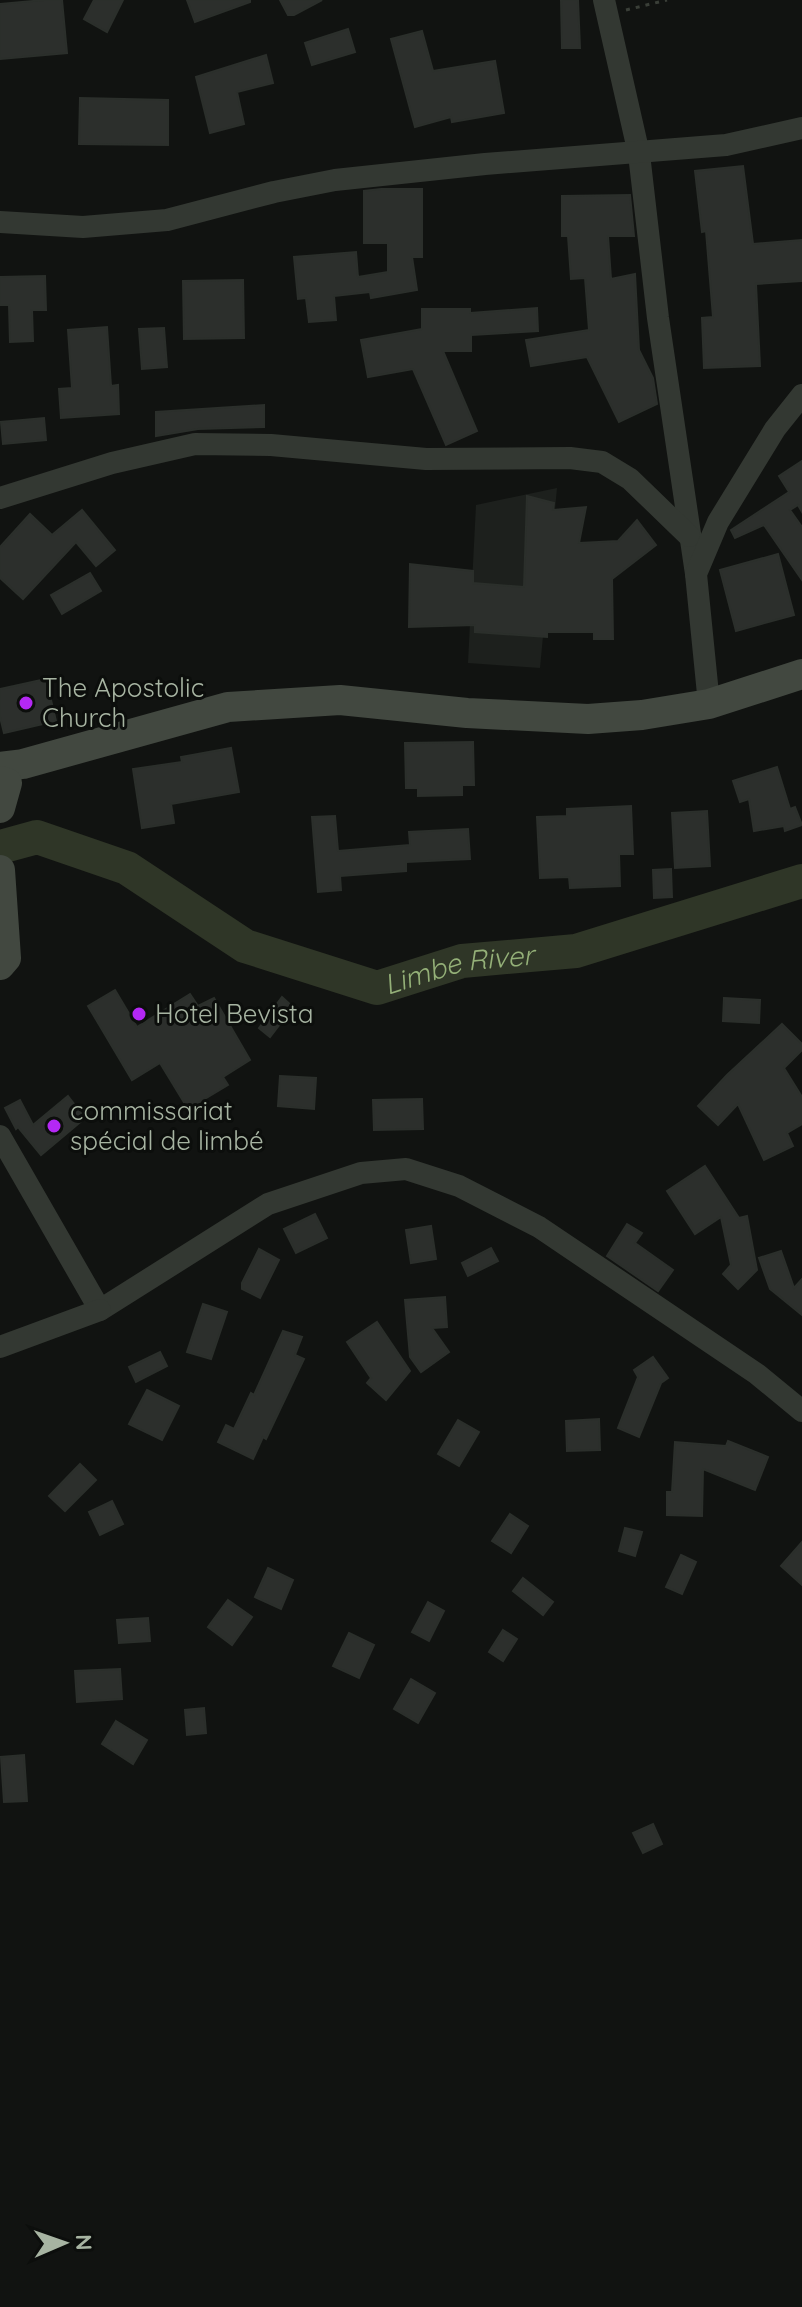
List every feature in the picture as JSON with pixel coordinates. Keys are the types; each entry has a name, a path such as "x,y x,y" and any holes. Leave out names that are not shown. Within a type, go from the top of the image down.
{"street":[{"path":"606,7 639,154 658,318 696,574 709,704"},
{"path":"0,222 83,227 167,220 274,192 335,180 485,164 726,145 802,128"},
{"path":"696,574 718,522 775,429 802,395"},
{"path":"0,498 112,463 195,444 271,445 426,459 570,458 602,462 630,479 689,536"},
{"path":"0,767 38,760 228,707 340,700 467,713 588,719 642,715 709,704 802,674"},
{"path":"0,781 7,783 0,808"},
{"path":"0,965 6,958 1,874"},
{"path":"0,1136 100,1310"},
{"path":"0,1347 100,1310 268,1204 361,1173 406,1169 459,1186 539,1227 744,1365 802,1411"}],"path":[{"path":"606,7 667,0"}],"shaded area":[{"path":"557,488 540,668 468,663 476,505"}],"building":[{"path":"62,0 67,53 0,59 0,4"},
{"path":"94,0 123,0 107,32 84,19"},
{"path":"187,0 250,0 250,2 195,22"},
{"path":"280,0 322,0 294,15 288,15"},
{"path":"561,0 578,0 580,48 562,48"},
{"path":"348,29 355,52 312,65 305,43"},
{"path":"422,31 433,71 495,61 504,113 452,122 451,117 415,127 391,39"},
{"path":"266,55 273,83 237,92 244,124 210,133 196,77"},
{"path":"80,98 168,100 168,145 79,144"},
{"path":"743,166 753,244 802,240 802,281 756,284 760,366 704,368 702,318 713,317 706,231 702,232 695,171"},
{"path":"422,189 422,257 412,257 417,290 371,298 370,292 334,296 336,320 309,322 306,298 298,299 294,257 356,252 358,277 388,272 388,243 364,243 364,191"},
{"path":"630,195 634,236 608,236 611,279 635,274 639,350 653,378 657,404 619,422 587,357 531,366 526,340 589,330 585,278 571,279 568,236 562,236 562,196"},
{"path":"45,276 46,310 32,310 33,341 10,342 9,305 0,305 0,277"},
{"path":"243,280 244,338 184,339 183,281"},
{"path":"537,308 538,331 471,335 471,351 443,351 477,431 446,445 413,369 368,377 361,340 422,329 422,309 470,309 470,313"},
{"path":"107,327 111,386 118,385 119,414 61,418 59,389 72,388 68,330"},
{"path":"164,328 167,367 142,369 139,329"},
{"path":"264,405 264,427 198,429 156,436 156,412"},
{"path":"44,418 46,440 3,444 1,422"},
{"path":"802,461 802,512 798,505 790,510 802,527 802,580 764,525 735,538 731,530 789,492 779,476"},
{"path":"527,496 554,503 553,510 586,507 579,543 618,541 637,520 656,545 612,579 613,639 594,639 594,632 547,632 547,637 475,632 475,625 409,627 410,564 473,571 473,583 524,587"},
{"path":"82,510 115,550 96,566 76,542 23,599 0,578 0,547 30,514 52,535"},
{"path":"778,554 794,615 736,631 720,570"},
{"path":"90,573 101,591 62,614 51,595"},
{"name":"The Apostolic Church","path":"46,679 56,721 4,733 0,717 0,689"},
{"path":"473,742 474,785 462,785 462,795 418,796 418,788 406,788 405,743"},
{"path":"231,748 239,792 171,804 174,823 142,828 133,769 182,762 181,757"},
{"path":"777,767 790,809 795,807 802,825 785,831 784,826 754,831 749,799 740,802 733,781"},
{"path":"631,806 633,854 619,854 620,886 570,888 569,877 540,878 537,817 567,816 567,809"},
{"path":"707,811 710,866 675,868 672,813"},
{"path":"335,816 338,851 410,845 409,832 468,829 470,859 406,862 406,871 340,876 341,890 318,892 312,817"},
{"path":"671,869 672,897 654,898 653,870"},
{"path":"115,990 137,1027 190,994 198,1006 214,998 250,1060 223,1077 228,1085 188,1109 160,1063 132,1080 88,1006"},
{"path":"282,997 293,1007 270,1037 259,1028"},
{"path":"724,998 760,1000 759,1023 723,1021"},
{"path":"782,1024 802,1044 802,1050 784,1068 802,1097 802,1124 787,1133 793,1146 764,1160 738,1104 718,1125 698,1106"},
{"path":"280,1076 316,1078 314,1109 278,1106"},
{"name":"commissariat spécial de limbé","path":"68,1096 85,1118 41,1155 18,1127 16,1129 5,1108 20,1100 33,1125"},
{"path":"422,1099 423,1129 374,1130 373,1100"},
{"path":"705,1166 739,1218 747,1216 757,1270 738,1289 723,1274 731,1265 721,1217 695,1234 667,1191"},
{"path":"315,1214 327,1238 296,1253 284,1229"},
{"path":"627,1224 642,1233 635,1243 673,1270 658,1291 607,1256"},
{"path":"431,1226 436,1259 411,1263 406,1230"},
{"path":"491,1248 498,1261 468,1276 462,1263"},
{"path":"259,1249 279,1260 260,1298 242,1289"},
{"path":"781,1251 794,1288 802,1279 802,1315 770,1289 759,1258"},
{"path":"445,1297 447,1327 432,1328 449,1352 421,1372 410,1357 405,1300"},
{"path":"203,1304 227,1312 211,1359 187,1352"},
{"path":"377,1322 410,1371 386,1400 367,1383 371,1378 347,1342"},
{"path":"283,1331 302,1337 295,1355 304,1359 266,1439 263,1437 253,1459 218,1442 226,1425 234,1429 251,1393 254,1395"},
{"path":"160,1352 167,1366 136,1382 129,1367"},
{"path":"653,1357 668,1378 661,1383 639,1437 618,1428 638,1377 634,1370"},
{"path":"147,1390 179,1406 162,1440 129,1424"},
{"path":"599,1419 600,1450 567,1451 566,1421"},
{"path":"458,1420 479,1432 459,1466 438,1454"},
{"path":"728,1441 768,1457 755,1490 703,1469 702,1516 667,1515 667,1492 672,1492 675,1442 726,1446"},
{"path":"80,1464 96,1480 65,1511 49,1496"},
{"path":"112,1501 123,1524 100,1535 89,1512"},
{"path":"510,1514 528,1526 511,1553 492,1541"},
{"path":"625,1528 642,1532 635,1556 619,1551"},
{"path":"802,1542 802,1585 781,1566"},
{"path":"681,1555 696,1562 682,1594 666,1587"},
{"path":"268,1568 293,1580 281,1609 255,1597"},
{"path":"523,1578 553,1602 543,1615 513,1591"},
{"path":"228,1600 252,1617 232,1645 208,1627"},
{"path":"428,1602 444,1611 429,1641 412,1632"},
{"path":"148,1618 150,1641 119,1643 117,1620"},
{"path":"503,1630 517,1639 503,1661 489,1652"},
{"path":"349,1633 374,1645 359,1678 333,1666"},
{"path":"120,1669 122,1699 77,1702 75,1671"},
{"path":"411,1679 435,1693 418,1723 394,1709"},
{"path":"204,1708 206,1733 187,1735 185,1710"},
{"path":"116,1721 147,1740 133,1764 102,1744"},
{"path":"24,1755 27,1801 4,1802 1,1757"},
{"path":"653,1824 662,1844 643,1853 633,1833"}],"waterway":[{"name":"Limbe River","path":"0,847 37,837 127,868 245,946 377,988 462,961 576,951 802,881"}],"place":[{"name":"The Apostolic Church","path":"26,703"},
{"name":"Hotel Bevista","path":"139,1014"},
{"name":"commissariat spécial de limbé","path":"54,1126"}]}
